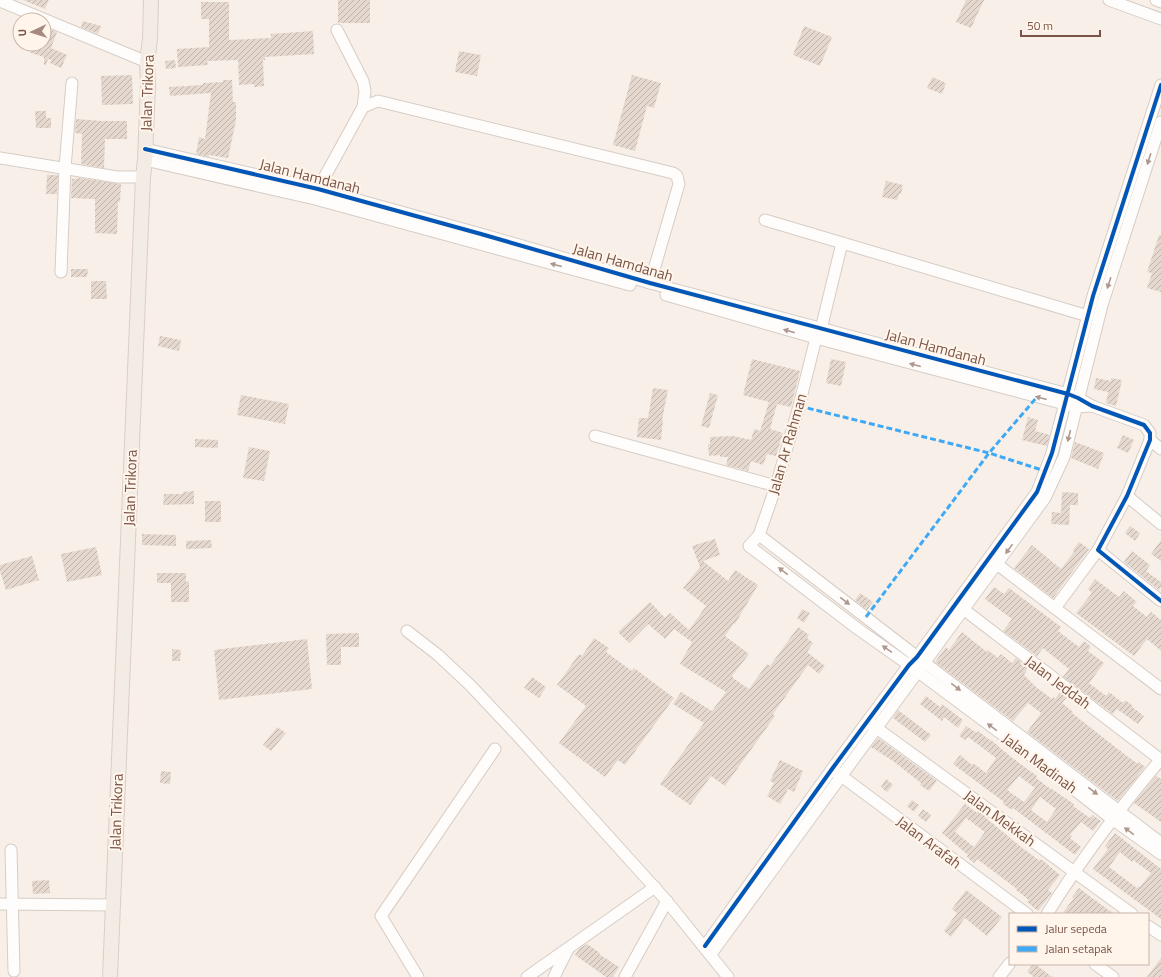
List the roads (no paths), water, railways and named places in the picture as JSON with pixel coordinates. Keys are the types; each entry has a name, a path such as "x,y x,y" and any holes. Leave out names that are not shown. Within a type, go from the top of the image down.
{"main road":[{"name":"Jalan Trikora","path":"110,977 148,85 147,62 150,39 151,0"}],"street":[{"path":"1109,0 1161,19"},
{"path":"1156,0 1161,2"},
{"path":"0,1 147,62"},
{"path":"316,194 363,107 365,91 363,81 338,30"},
{"path":"61,272 72,84"},
{"path":"993,562 1037,492 1052,453 1093,296 1161,85"},
{"path":"363,107 378,100 673,173 677,176 679,184 650,283"},
{"path":"708,950 832,769 918,673 921,660 959,606 1045,498 1064,457 1102,305 1161,122"},
{"name":"Jalan Hamdanah","path":"145,155 474,232 818,334"},
{"path":"0,158 117,177 143,177"},
{"name":"Jalan Hamdanah","path":"316,194 648,290 1092,406 1144,425 1150,433 1150,440"},
{"path":"765,220 1088,316"},
{"name":"Jalan Ar Rahman","path":"748,546 759,535 776,486 799,406 842,243"},
{"path":"596,436 776,486"},
{"path":"1055,608 1098,550 1127,496 1150,440 1161,449"},
{"path":"1127,496 1161,524"},
{"name":"Jalan Madinah","path":"759,535 921,660 1115,815 1161,854"},
{"name":"Jalan Madinah","path":"748,546 1026,752 1115,815 1161,843"},
{"path":"1098,550 1161,601"},
{"path":"993,562 1161,689"},
{"path":"825,604 832,591"},
{"name":"Jalan Jeddah","path":"959,606 1161,760"},
{"path":"407,631 438,655 470,685 655,887 708,950 728,977"},
{"path":"708,950 842,776 909,665 921,660"},
{"name":"Jalan Mekkah","path":"872,725 1131,913"},
{"path":"418,977 381,916 495,749"},
{"path":"1048,913 1074,871 1115,815 1161,760"},
{"name":"Jalan Arafah","path":"832,769 1025,913"},
{"path":"11,850 14,971"},
{"path":"527,977 655,887"},
{"path":"625,977 667,901"},
{"path":"0,904 113,906"},
{"path":"1149,927 1161,935"},
{"path":"554,977 569,947"},
{"path":"1096,965 1113,977"}]}
